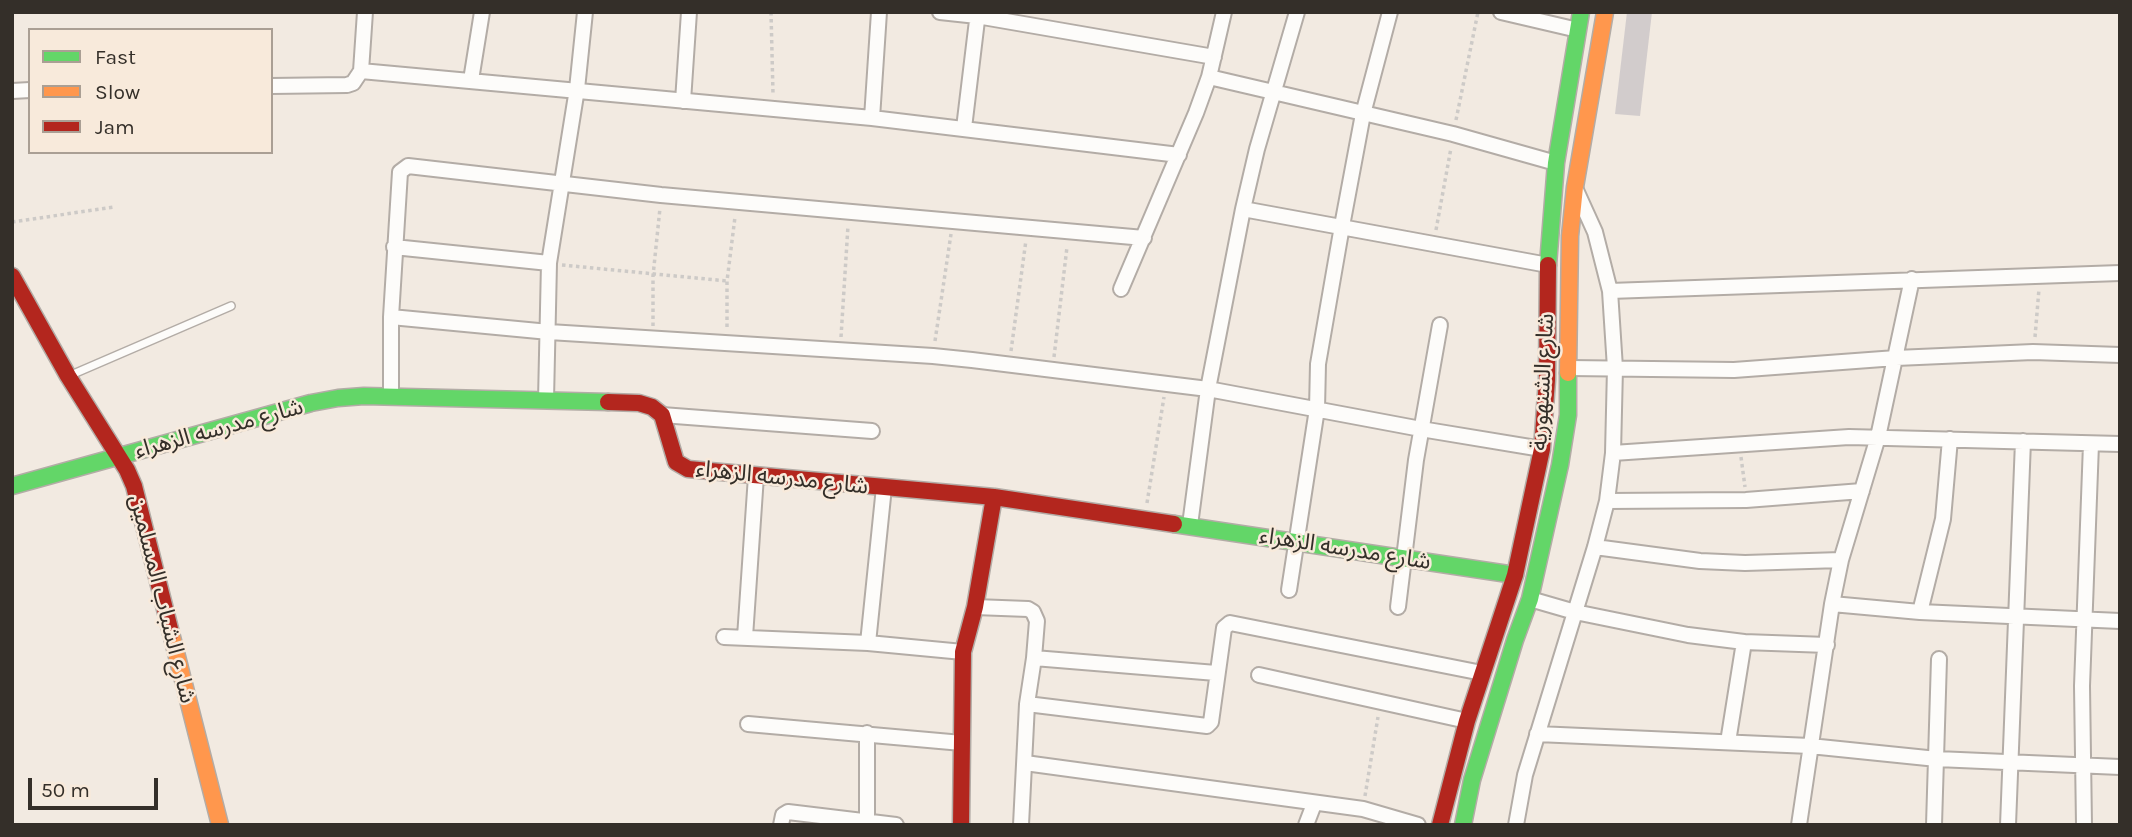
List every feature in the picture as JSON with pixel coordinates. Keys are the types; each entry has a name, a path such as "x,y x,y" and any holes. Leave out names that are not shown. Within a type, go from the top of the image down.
{"street":[{"path":"273,86 353,83 361,71 365,12"},
{"path":"471,80 482,12"},
{"path":"546,400 549,263 577,89 585,12"},
{"path":"683,101 689,12"},
{"path":"872,118 879,12"},
{"path":"940,12 978,14 1214,57"},
{"path":"1121,289 1179,155 1209,77 1224,12"},
{"path":"1190,525 1208,389 1243,209 1257,149 1297,12"},
{"path":"1289,590 1317,409 1318,364 1342,226 1363,114 1390,12"},
{"path":"1501,12 1578,30"},
{"name":"شارع الشنهورية","path":"1440,825 1467,721 1515,575 1542,449 1547,380 1548,265 1556,163 1581,12"},
{"name":"شارع الشنهورية","path":"1463,825 1476,767 1530,599 1560,465 1568,415 1570,236 1575,187 1605,12"},
{"path":"964,128 978,14"},
{"path":"361,71 872,118 1179,155"},
{"path":"1209,77 1453,134 1556,163"},
{"path":"391,397 394,247 400,172 408,166 661,195 1144,238"},
{"path":"1516,825 1525,775 1607,501 1613,453 1615,368 1609,291 1595,232 1575,187"},
{"path":"1243,209 1548,265"},
{"path":"394,247 549,263"},
{"path":"1609,291 2120,274"},
{"name":"شارع الشباب المسلمين","path":"12,276 134,486 220,825"},
{"path":"1799,825 1841,560 1878,437 1912,279"},
{"path":"391,317 549,332 933,356 1208,389 1542,449"},
{"path":"1398,607 1421,429 1440,325"},
{"path":"1570,369 1734,370 1896,358 2033,352 2120,355"},
{"name":"شارع مدرسه الزهراء","path":"12,486 311,403 351,397 639,403 652,407 662,415 674,456 681,467 994,498 1515,575"},
{"path":"662,415 872,431"},
{"path":"1613,453 1878,437 2120,444"},
{"path":"1920,612 1943,519 1951,439"},
{"path":"2008,825 2022,441"},
{"path":"2084,825 2082,764 2091,444"},
{"path":"745,637 756,475"},
{"path":"868,643 884,487"},
{"path":"1607,501 1746,500 1862,491"},
{"path":"961,825 963,652 975,607 994,498"},
{"path":"1595,547 1711,562 1841,560"},
{"path":"1530,599 1575,612 1688,635 1744,642 1827,645"},
{"path":"1832,604 1920,612 2120,621"},
{"path":"975,607 1028,609 1033,612 1037,621 1027,704 1021,825"},
{"path":"1027,704 1207,726 1211,722 1224,628 1230,623 1482,673"},
{"path":"724,637 868,643 963,652"},
{"path":"1728,742 1744,642"},
{"path":"1034,658 1216,673"},
{"path":"1934,825 1940,659"},
{"path":"1259,675 1467,721"},
{"path":"748,724 962,743"},
{"path":"867,733 867,820"},
{"path":"1537,734 1810,746 1937,760 2120,767"},
{"path":"1025,763 1363,809 1418,825"},
{"path":"1306,825 1314,804"},
{"path":"781,825 783,814 788,812 896,825"}],"lane":[{"path":"68,376 231,306"}],"path":[{"path":"771,12 773,108"},
{"path":"652,339 653,276 661,195"},
{"path":"727,344 727,281 737,201"},
{"path":"12,222 114,207"},
{"path":"840,350 849,212"},
{"path":"933,356 953,222"},
{"path":"1009,365 1027,228"},
{"path":"1052,370 1069,231"},
{"path":"549,263 653,276 727,281"},
{"path":"2033,352 2041,276"},
{"path":"1144,519 1166,385"},
{"path":"1739,444 1746,500"},
{"path":"1363,809 1381,701"}],"building":[{"path":"1627,12 1652,12 1640,116 1615,114"}],"traffic: fast":[{"path":"1548,265 1556,163 1581,12"},
{"path":"1463,825 1472,780 1530,599 1560,465 1568,415 1568,373"},
{"path":"12,486 311,403 338,398 364,396 608,402"},
{"path":"1174,524 1515,575"}],"traffic: slow":[{"path":"1568,373 1570,236 1575,187 1605,12"},
{"path":"171,633 220,825"}],"traffic: jam":[{"path":"1440,825 1467,721 1515,575 1542,449 1547,380 1548,265"},
{"path":"12,276 68,376 127,470 134,486 171,633"},
{"path":"608,402 639,403 652,407 662,415 676,462 688,469 994,497 1174,524"},
{"path":"961,825 963,652 975,607 994,497"}]}
